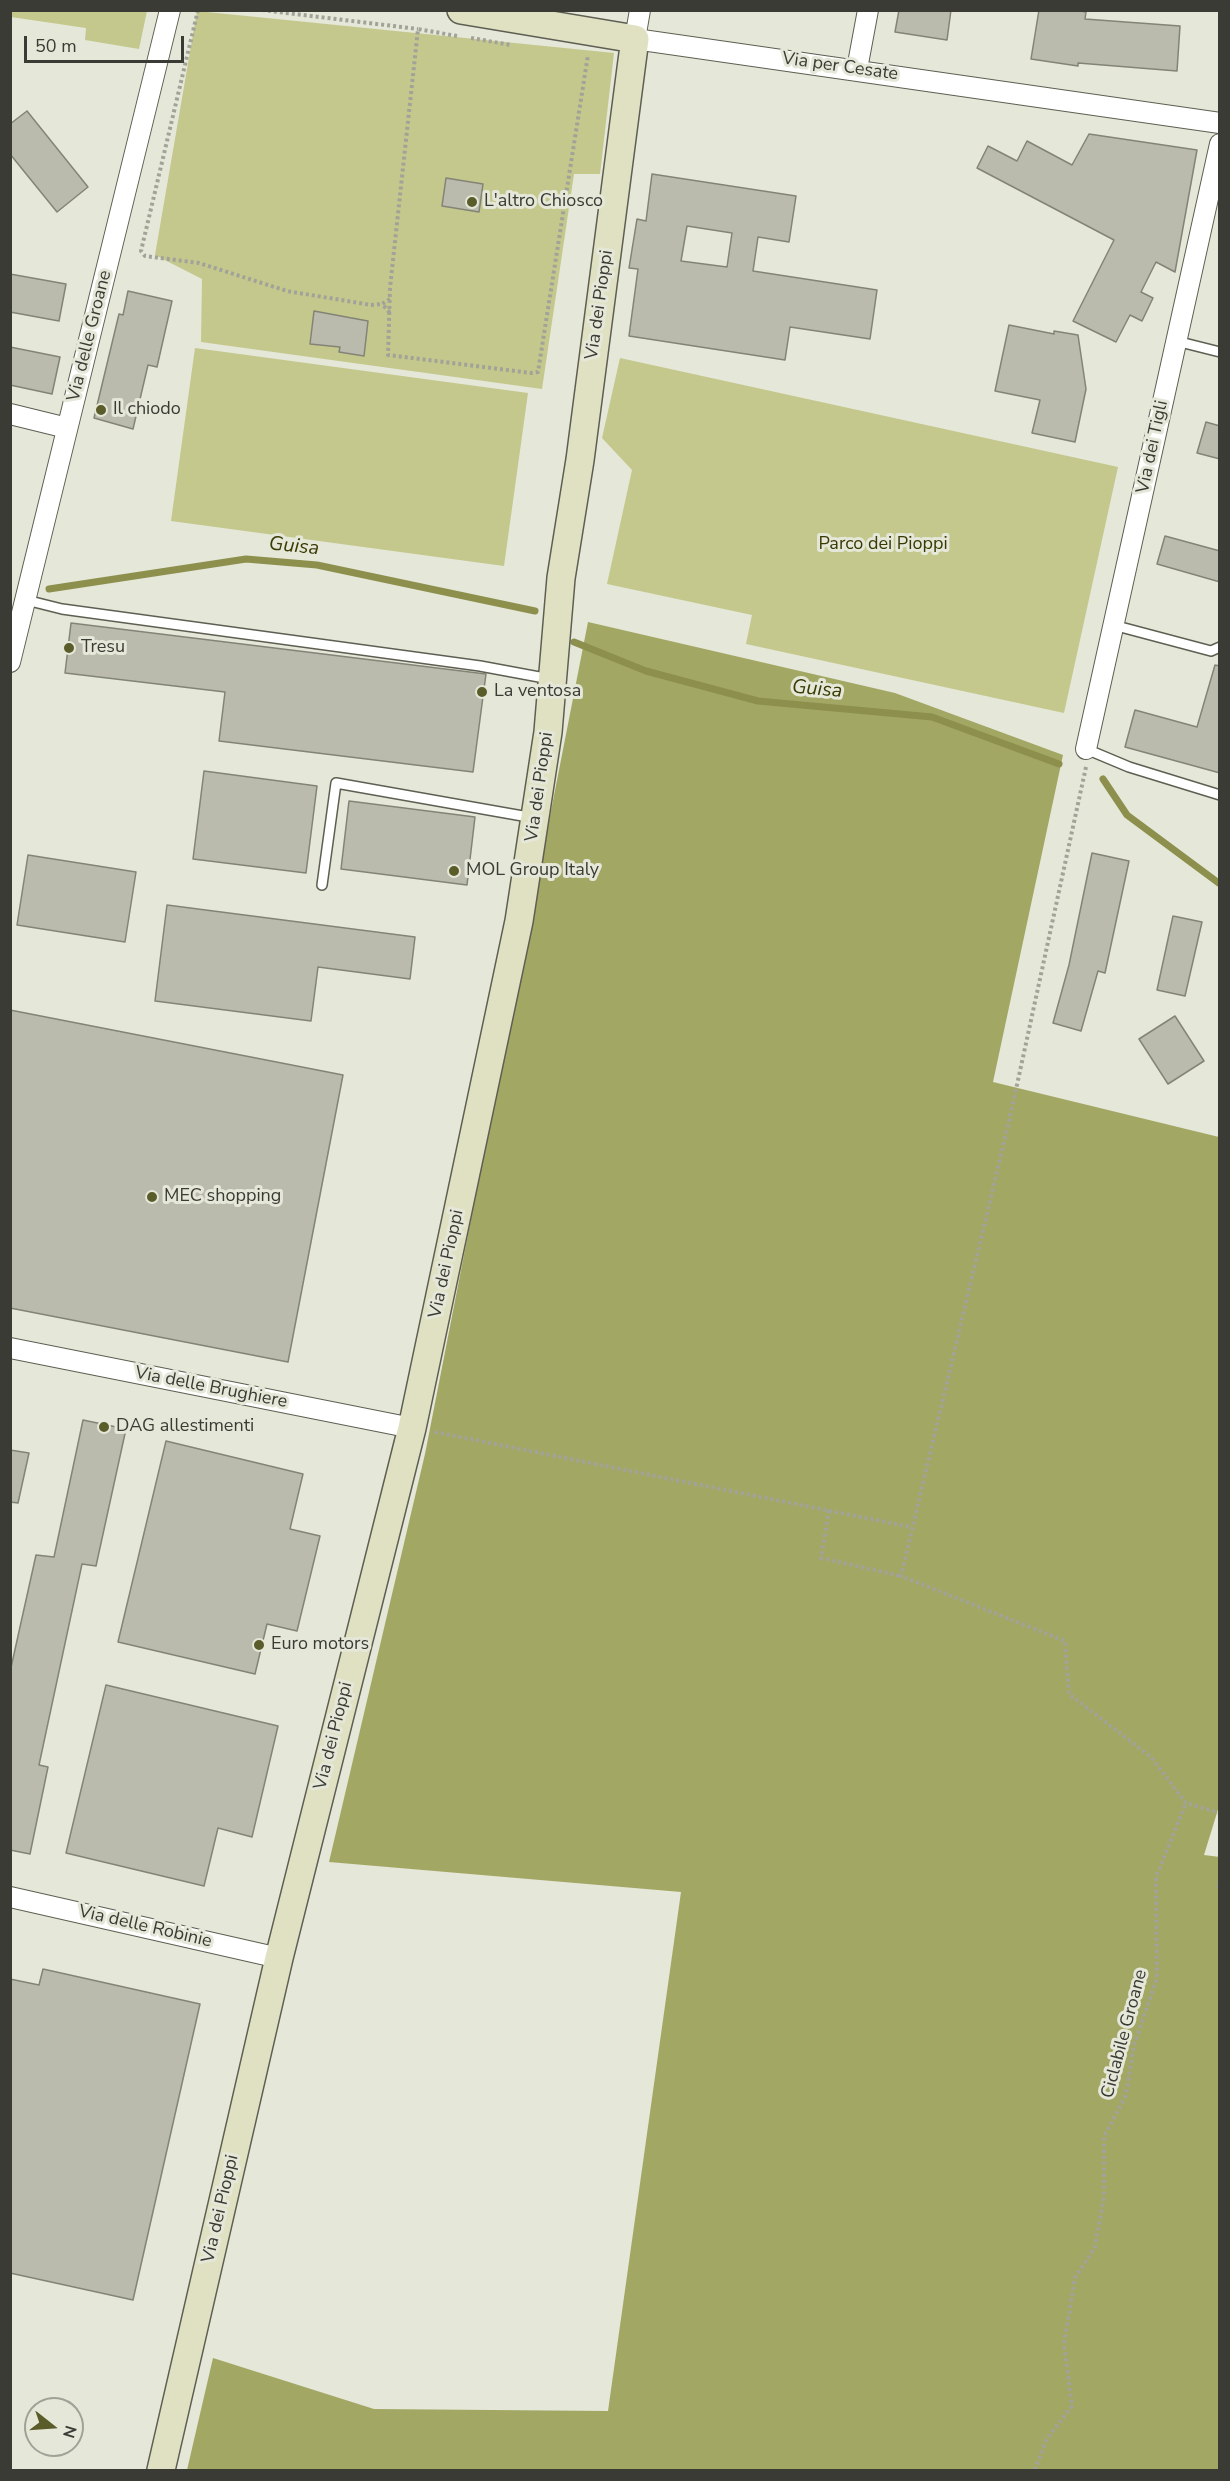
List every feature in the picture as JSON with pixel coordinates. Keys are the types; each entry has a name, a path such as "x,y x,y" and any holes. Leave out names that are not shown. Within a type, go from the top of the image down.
{"street":[{"name":"Via delle Groane","path":"10,662 170,10"},
{"name":"Via per Cesate","path":"461,10 634,50 857,69 1220,123"},
{"path":"634,50 640,10"},
{"path":"857,69 868,10"},
{"name":"Via dei Pioppi","path":"161,2470 279,1958 412,1428 519,921 536,819 561,578 581,449 634,50"},
{"name":"Via dei Tigli","path":"1086,749 1220,144"},
{"path":"10,414 68,428"},
{"name":"Via delle Brughiere","path":"10,1348 412,1428"},
{"name":"Via delle Robinie","path":"10,1897 279,1958"}],"lane":[{"path":"1176,341 1220,352"},
{"path":"26,600 62,609 480,666 552,680"},
{"path":"1113,625 1211,651 1220,647"},
{"path":"1086,749 1129,767 1220,795"},
{"path":"322,885 336,783 536,819"}],"path":[{"path":"198,10 141,251 145,256 199,263 287,291 371,305 382,304 391,298"},
{"path":"262,10 418,29 516,46"},
{"path":"418,29 391,298 388,355 531,373 538,372 564,215 586,55 634,50"},
{"path":"382,304 391,315"},
{"path":"901,1576 1010,1117 1087,773 1086,749"},
{"path":"412,1428 911,1527"},
{"path":"829,1510 820,1558 901,1576 1065,1641 1069,1694 1151,1757 1186,1803 1220,1813"},
{"name":"Ciclabile Groane","path":"1035,2470 1046,2440 1072,2406 1064,2344 1075,2278 1095,2247 1104,2197 1104,2137 1126,2095 1134,2045 1157,1978 1156,1876 1186,1803"},
{"path":"1220,1880 1217,1885 1220,1887"}],"green space":[{"path":"11,10 147,11 139,49 85,40 86,28 11,17"},
{"path":"197,11 614,53 600,174 574,174 542,389 201,342 202,279 155,255"},
{"path":"195,348 528,393 504,566 171,521"},
{"name":"Parco dei Pioppi","path":"620,358 1118,467 1064,713 746,644 752,615 607,584 632,470 602,438"},
{"path":"588,622 895,693 1063,755 993,1082 1219,1137 1220,1803 1204,1855 1220,1857 1219,2470 187,2470 213,2358 374,2409 608,2411 681,1892 329,1862 425,1454"}],"building":[{"path":"899,10 951,10 947,40 895,32"},
{"path":"1039,10 1074,10 1086,12 1085,19 1180,26 1177,71 1078,63 1078,66 1031,59"},
{"path":"27,111 88,187 57,212 10,154 10,124"},
{"path":"1089,134 1197,150 1175,272 1156,262 1141,292 1153,298 1142,321 1130,315 1116,342 1073,321 1114,240 977,168 988,146 1017,161 1027,141 1072,165"},
{"path":"652,174 796,196 789,242 758,237 753,271 877,290 870,339 790,327 785,360 629,336 638,269 629,268 637,219 646,221","holes":["687,226 732,233 727,267 681,261"]},
{"path":"446,178 483,184 479,212 442,206"},
{"path":"10,274 66,284 59,321 10,312"},
{"path":"128,291 172,301 157,367 148,365 133,429 94,418 119,314 123,315"},
{"path":"314,311 368,321 364,356 339,352 340,347 310,344"},
{"path":"1009,325 1054,334 1054,331 1078,335 1086,389 1075,442 1032,433 1040,400 995,391"},
{"path":"10,347 60,357 52,394 10,385"},
{"path":"1206,422 1220,426 1220,459 1197,453"},
{"path":"1165,536 1220,551 1220,582 1157,564"},
{"path":"71,623 486,674 473,772 219,741 225,692 65,673"},
{"path":"1215,665 1220,666 1220,773 1125,747 1135,710 1197,727"},
{"path":"204,771 317,786 306,873 193,859"},
{"path":"349,801 475,817 467,885 341,869"},
{"path":"1092,853 1129,861 1105,973 1098,971 1081,1031 1053,1023 1069,965"},
{"path":"28,855 136,872 125,942 17,925"},
{"path":"167,905 415,937 410,979 318,967 311,1021 155,1001"},
{"path":"1173,916 1202,922 1185,996 1157,990"},
{"path":"10,1010 343,1075 288,1362 10,1308"},
{"path":"1175,1016 1204,1061 1168,1084 1139,1039"},
{"path":"83,1420 126,1429 96,1566 82,1564 39,1765 48,1767 30,1854 10,1850 10,1672 36,1555 54,1557"},
{"path":"166,1441 303,1474 290,1529 320,1536 297,1631 267,1624 255,1674 118,1642"},
{"path":"10,1450 29,1453 18,1503 10,1502"},
{"path":"106,1685 278,1726 252,1837 218,1828 204,1886 66,1853"},
{"path":"43,1969 200,2004 133,2300 10,2273 10,1979 39,1985"}],"waterway":[{"name":"Guisa","path":"49,589 246,559 317,565 535,611"},
{"name":"Guisa","path":"574,642 646,671 758,701 932,717 1059,764"},
{"name":"Guisa","path":"1103,779 1127,815 1220,884"}],"place":[{"name":"L'altro Chiosco","path":"472,202"},
{"name":"Il chiodo","path":"101,410"},
{"name":"Tresu","path":"69,648"},
{"name":"La ventosa","path":"482,692"},
{"name":"MOL Group Italy","path":"454,871"},
{"name":"MEC shopping","path":"152,1197"},
{"name":"DAG allestimenti","path":"104,1427"},
{"name":"Euro motors","path":"259,1645"}]}
